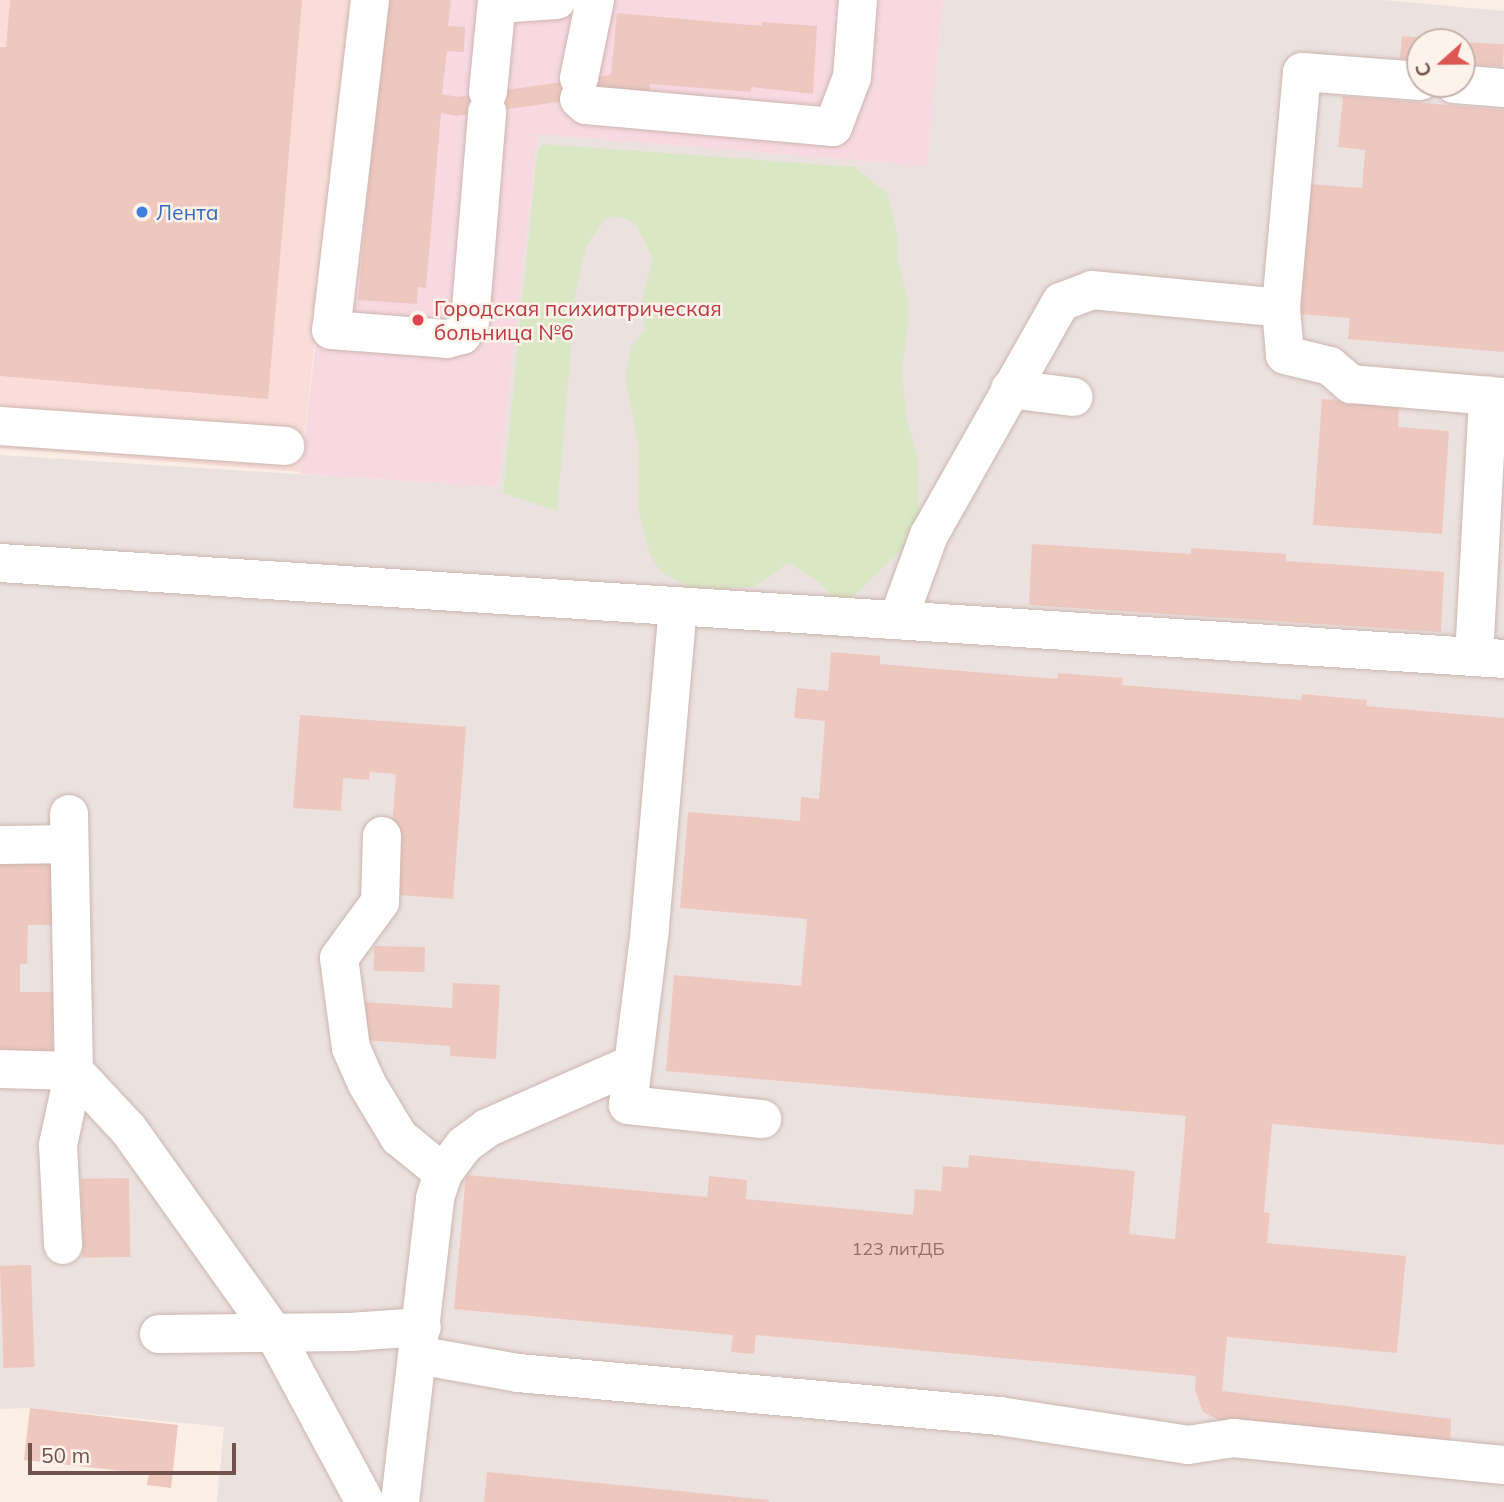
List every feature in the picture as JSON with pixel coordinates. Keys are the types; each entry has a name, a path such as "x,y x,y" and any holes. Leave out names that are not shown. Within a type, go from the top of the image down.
{"lane":[{"path":"370,0 331,330 447,340 462,335 470,321 497,2 557,0"},
{"path":"595,0 579,89 586,105 833,127 852,77 858,0"},
{"path":"0,563 1489,658 1496,396 1351,384 1330,366 1285,355 1280,308 1302,72 1406,80"},
{"path":"1476,86 1504,88"},
{"path":"898,620 929,535 1061,302 1092,290 1280,308"},
{"path":"1010,389 1073,397"},
{"path":"0,426 285,446"},
{"path":"628,1105 650,929 678,606"},
{"path":"0,845 69,829 74,1071 58,1145 63,1245"},
{"path":"382,836 380,902 340,958 351,1048 367,1084 399,1137 443,1173"},
{"path":"400,1502 435,1198 443,1173 464,1145 487,1128 633,1064"},
{"path":"0,1069 74,1071 129,1130 274,1333 365,1502"},
{"path":"553,1099 762,1119"},
{"path":"159,1334 274,1333 419,1341 518,1373 999,1416 1188,1445 1233,1438 1504,1465"}],"shaded area":[{"name":"Лента","path":"0,0 354,0 300,472 0,448"},
{"name":"Городская психиатрическая больница №6","path":"357,0 943,0 927,166 538,134 498,487 300,474"},
{"path":"943,0 1383,0 1504,11 1504,1502 217,1502 224,1427 30,1408 0,1409 0,455 498,487 538,134 927,166"}],"green space":[{"path":"542,144 855,167 888,195 897,235 897,257 908,300 908,327 902,365 906,417 918,458 919,512 906,545 847,603 836,601 820,583 789,563 753,587 703,590 692,588 662,573 650,555 638,510 639,449 625,377 631,348 645,329 641,305 653,258 635,223 624,218 615,216 605,219 586,247 576,291 557,511 503,493 537,153"}],"building":[{"name":"Лента","path":"10,0 302,0 268,399 0,376 0,47 6,47"},
{"path":"385,0 451,0 448,26 465,27 464,52 447,51 442,94 458,97 611,75 617,13 762,26 762,22 817,26 813,94 752,87 750,92 650,84 650,98 579,99 457,116 441,113 426,288 418,287 417,304 358,300"},
{"path":"1402,36 1406,36 1406,60 1400,59"},
{"path":"1476,43 1504,44 1503,66 1476,65"},
{"path":"1343,96 1504,110 1504,352 1348,339 1350,318 1297,314 1308,184 1362,188 1365,150 1338,147"},
{"path":"1322,399 1399,404 1398,427 1449,431 1442,534 1313,525"},
{"path":"1032,544 1191,554 1191,548 1286,554 1286,561 1444,572 1441,632 1029,605"},
{"path":"831,652 880,656 880,664 1058,679 1058,673 1123,678 1122,685 1301,700 1302,694 1367,700 1366,706 1504,718 1504,1145 1272,1124 1264,1212 1270,1213 1267,1243 1406,1256 1397,1353 1227,1337 1222,1391 1451,1419 1450,1446 1219,1420 1203,1412 1195,1390 1196,1376 756,1335 754,1354 731,1352 733,1335 454,1309 466,1175 707,1197 709,1176 747,1180 746,1199 913,1215 915,1189 941,1191 943,1166 968,1168 969,1155 1135,1171 1129,1234 1175,1239 1186,1116 666,1071 674,975 801,986 807,919 680,908 688,812 800,821 801,797 819,799 825,721 794,718 797,688 828,691"},
{"path":"300,715 466,727 453,899 387,894 396,774 370,772 369,780 343,778 341,811 293,808"},
{"path":"0,856 55,857 54,925 28,925 27,964 20,964 20,992 53,992 52,1059 0,1058"},
{"path":"374,946 425,947 425,972 374,971"},
{"path":"453,983 500,985 496,1059 450,1056 450,1046 363,1040 365,1002 452,1008"},
{"path":"129,1178 130,1257 82,1258 81,1179"},
{"path":"31,1265 35,1367 4,1368 0,1266"},
{"path":"30,1408 178,1425 171,1488 147,1485 149,1474 24,1460"},
{"path":"487,1472 769,1500 769,1502 484,1502"}],"place":[{"name":"Лента","path":"142,212"},
{"name":"Городская психиатрическая больница №6","path":"418,320"}]}
